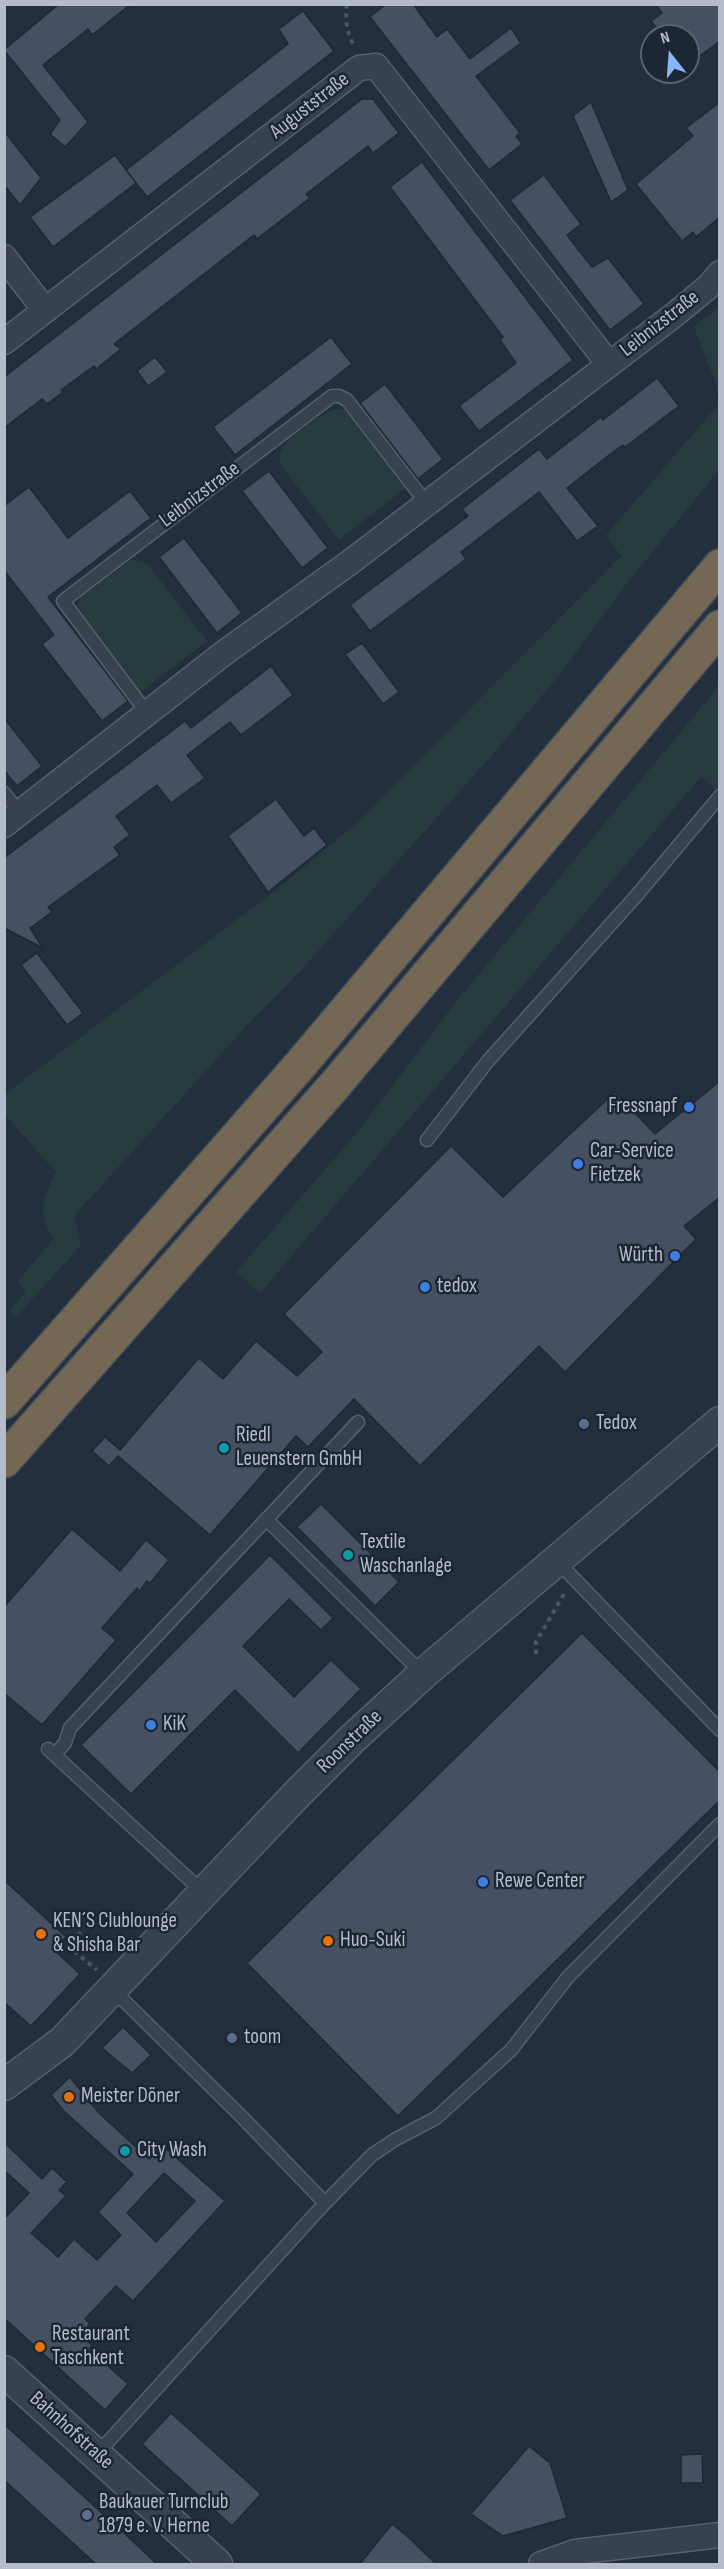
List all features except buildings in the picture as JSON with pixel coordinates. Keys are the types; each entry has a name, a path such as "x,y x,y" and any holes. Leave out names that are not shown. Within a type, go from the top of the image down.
{"highway":[{"path":"4,1402 301,1064 720,566"},
{"path":"4,1461 335,1085 720,627"}],"street":[{"name":"Auguststraße","path":"4,342 359,68 368,65 376,66 609,364"},
{"path":"4,257 45,310"},
{"name":"Leibnizstraße","path":"12,819 224,653 427,504 682,308 708,287 720,273"},
{"name":"Roonstraße","path":"4,2085 62,2042 104,1979 204,1893 297,1794 423,1674 720,1422"},
{"name":"Bahnhofstraße","path":"4,2370 217,2565"},
{"path":"541,2565 585,2550 720,2535"}],"lane":[{"name":"Leibnizstraße","path":"147,714 63,602 323,402 332,396 339,396 347,400 427,504"},
{"path":"4,794 12,819"},
{"path":"427,1140 488,1061 637,895 720,796"},
{"path":"711,807 720,818"},
{"path":"204,1893 51,1752 65,1743 70,1728 358,1422"},
{"path":"266,1519 423,1674"},
{"path":"556,1560 720,1730"},
{"path":"97,2454 325,2203 372,2155 396,2139 436,2118 511,2050 568,1977 720,1824"},
{"path":"104,1979 325,2203"}],"path":[{"path":"347,4 346,15 350,39 368,65"},
{"path":"536,1654 536,1642 566,1592 577,1582"},
{"path":"81,1932 68,1946 104,1979"}],"green space":[{"path":"719,306 719,391 694,327"},
{"path":"719,404 719,470 624,587 560,674 493,754 304,967 253,1019 74,1216 81,1245 16,1317 10,1311 26,1291 17,1282 53,1239 45,1220 43,1206 56,1172 5,1115 5,1094 271,894 358,822 621,556 606,535"},
{"path":"335,409 345,410 351,414 407,487 339,540 280,462 280,453 288,441 314,421"},
{"path":"132,560 141,561 149,566 207,641 138,694 78,612 78,602 83,595"},
{"path":"719,686 719,794 702,776 260,1293 236,1272 355,1135 459,998"}],"place":[{"name":"Fressnapf","path":"689,1107"},
{"name":"Car-Service Fietzek","path":"578,1164"},
{"name":"Würth","path":"675,1256"},
{"name":"tedox","path":"425,1287"},
{"name":"Tedox","path":"584,1424"},
{"name":"Riedl Leuenstern GmbH","path":"224,1448"},
{"name":"Textile Waschanlage","path":"348,1555"},
{"name":"KiK","path":"151,1725"},
{"name":"Rewe Center","path":"483,1882"},
{"name":"KEN´S Clublounge & Shisha Bar","path":"41,1934"},
{"name":"Huo-Suki","path":"328,1941"},
{"name":"toom","path":"232,2038"},
{"name":"Meister Döner","path":"69,2097"},
{"name":"City Wash","path":"125,2151"},
{"name":"Restaurant Taschkent","path":"40,2347"},
{"name":"Baukauer Turnclub 1879 e. V. Herne","path":"87,2515"}]}
